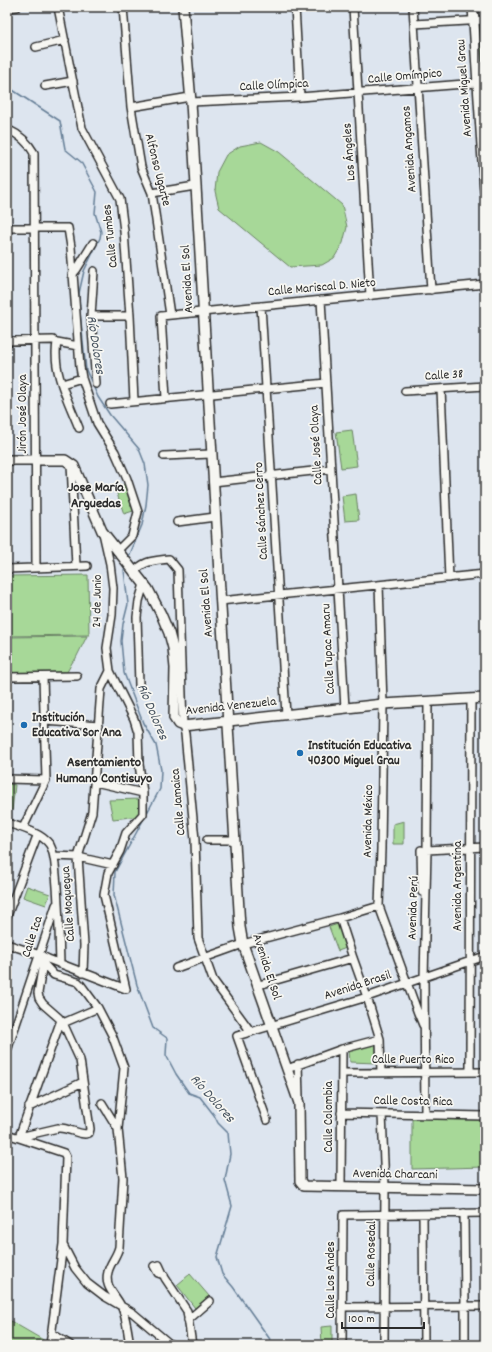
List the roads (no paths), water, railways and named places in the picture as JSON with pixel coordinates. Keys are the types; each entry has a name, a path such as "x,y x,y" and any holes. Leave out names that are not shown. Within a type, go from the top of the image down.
{"street":[{"path":"7,8 16,7"},
{"name":"Calle Tumbes","path":"58,7 82,128 120,199 124,231 130,316 134,401"},
{"name":"Alfonso Ugarte","path":"124,7 131,107 140,167 152,193 170,315"},
{"name":"Avenida El Sol","path":"183,7 190,100 240,927 244,944 299,1104 300,1181 304,1186"},
{"path":"295,7 300,97"},
{"name":"Los Ángeles","path":"353,7 370,296"},
{"name":"Avenida Angamos","path":"413,7 431,290"},
{"name":"Avenida Miguel Grau","path":"473,7 477,83 482,110 485,192"},
{"path":"414,24 485,20"},
{"path":"36,47 65,40"},
{"path":"46,86 73,82"},
{"name":"Calle Omímpico","path":"358,93 477,83"},
{"name":"Calle Olímpica","path":"131,107 190,100 300,97 358,93"},
{"name":"Jirón José Olaya","path":"7,129 30,146 34,153 36,567"},
{"path":"152,193 195,186"},
{"path":"7,228 68,228 71,247 72,275 82,378 97,423 114,452 127,479 138,512 132,536 119,553"},
{"path":"72,275 93,243"},
{"path":"94,271 91,316 96,384"},
{"name":"Calle Mariscal D. Nieto","path":"166,398 161,316 485,284"},
{"name":"Calle José Olaya","path":"321,300 338,589"},
{"name":"Calle Sánchez Cerro","path":"261,306 286,715"},
{"path":"91,316 130,316"},
{"path":"7,341 53,340"},
{"path":"78,346 57,342 56,364 79,428"},
{"path":"62,384 82,378"},
{"path":"110,404 326,383"},
{"name":"Calle 38","path":"405,391 485,386"},
{"path":"441,389 449,578"},
{"path":"164,456 211,454"},
{"path":"7,460 65,460 70,462 76,566"},
{"name":"Avenida Venezuela","path":"70,462 74,466 80,478 102,531 144,584 162,614 173,648 175,668 174,718 178,724 183,726 383,704 485,698"},
{"path":"213,482 331,469"},
{"path":"177,522 215,517"},
{"name":"24 de Junio","path":"102,531 110,564 113,588 112,616 107,648 110,671"},
{"name":"Calle Jamaica","path":"133,571 144,563 169,559 178,570 183,726 195,840 198,938 213,980 251,1032"},
{"path":"7,569 87,566"},
{"path":"220,601 485,574"},
{"path":"139,685 137,617 139,601 144,584"},
{"name":"Avenida México","path":"379,585 383,704 381,849 378,906 424,1025"},
{"name":"Calle Tupac Amaru","path":"338,589 345,708"},
{"path":"7,944 40,955 48,960 126,990 104,895 108,872 120,851 126,834 143,814 143,793 139,764 138,732 134,719 110,671"},
{"name":"Calle Moquegua","path":"83,973 84,945 78,857 91,817 95,782 101,689 110,671"},
{"path":"7,677 77,676"},
{"path":"23,828 46,780 43,677"},
{"name":"Avenida Argentina","path":"470,1072 471,699"},
{"path":"428,701 424,850 485,847"},
{"path":"45,721 99,725"},
{"path":"7,779 46,780"},
{"path":"95,782 143,793"},
{"path":"7,823 32,832 44,840 50,846 54,856 58,899 60,964"},
{"path":"7,916 37,836"},
{"path":"207,840 235,840"},
{"name":"Avenida Perú","path":"424,850 422,893 426,908 424,978 425,1115"},
{"path":"54,856 78,857 113,865"},
{"name":"Calle Ica","path":"8,1046 58,899"},
{"path":"176,968 244,944 378,906"},
{"path":"340,918 380,1039 381,1072"},
{"path":"40,955 43,963 54,975 78,982 82,985 98,1008 112,1035 124,1068 118,1129 123,1178 119,1247 118,1253 110,1266 107,1277 108,1287 121,1306 130,1345"},
{"name":"Avenida Brasil","path":"267,1120 237,1036 367,997 485,956"},
{"path":"259,985 353,958"},
{"path":"18,1137 58,1128 64,1128 82,1135 89,1133 90,1121 80,1060 62,1022 43,1004 39,998 38,993 43,963"},
{"path":"18,1137 62,1022 98,1008"},
{"path":"287,1069 342,1049 380,1039"},
{"name":"Calle Colombia","path":"341,1186 342,1049"},
{"path":"298,1064 299,1104"},
{"name":"Calle Puerto Rico","path":"342,1073 485,1072"},
{"path":"29,1107 83,1082"},
{"path":"102,1103 118,1129"},
{"name":"Calle Costa Rica","path":"341,1112 485,1116"},
{"name":"Calle Rosedal","path":"382,1114 385,1187 384,1345"},
{"path":"7,1134 64,1153 66,1156 62,1245 50,1345"},
{"name":"Avenida Charcani","path":"304,1186 485,1189"},
{"path":"464,1213 465,1345"},
{"path":"384,1215 485,1213"},
{"path":"423,1214 424,1345"},
{"name":"Calle Los Andes","path":"342,1345 343,1215 384,1215"},
{"path":"62,1245 75,1268 87,1283 104,1296 133,1313 171,1345"},
{"path":"157,1266 187,1311 192,1345"},
{"path":"188,1320 210,1301"},
{"path":"342,1307 485,1306"},
{"path":"51,1333 53,1345"},
{"path":"51,1333 70,1345"}],"waterway":[{"name":"Río Dolores","path":"7,85 60,121 65,149 81,162 97,192 95,213 101,232 100,238 84,271 79,293 80,312 86,370 98,397 110,415 139,449 145,464 148,485 146,505 142,525 128,559"},
{"name":"Río Dolores","path":"125,567 124,570 128,604 121,641 124,673 143,723 156,745 161,770 160,789 115,872 114,895 137,985 153,1028 167,1038 166,1055 176,1074 189,1093 200,1097 214,1115 218,1123 228,1133 230,1154 225,1180 232,1206 217,1257 222,1274 274,1345"}],"place":[{"name":"Institución Educativa Sor Ana","path":"24,725"},
{"name":"Institución Educativa 40300 Miguel Grau","path":"300,753"}],"district":[{"name":"Jose María Arguedas","path":"96,496"},
{"name":"Asentamiento Humano Contisuyo","path":"104,772"}]}
